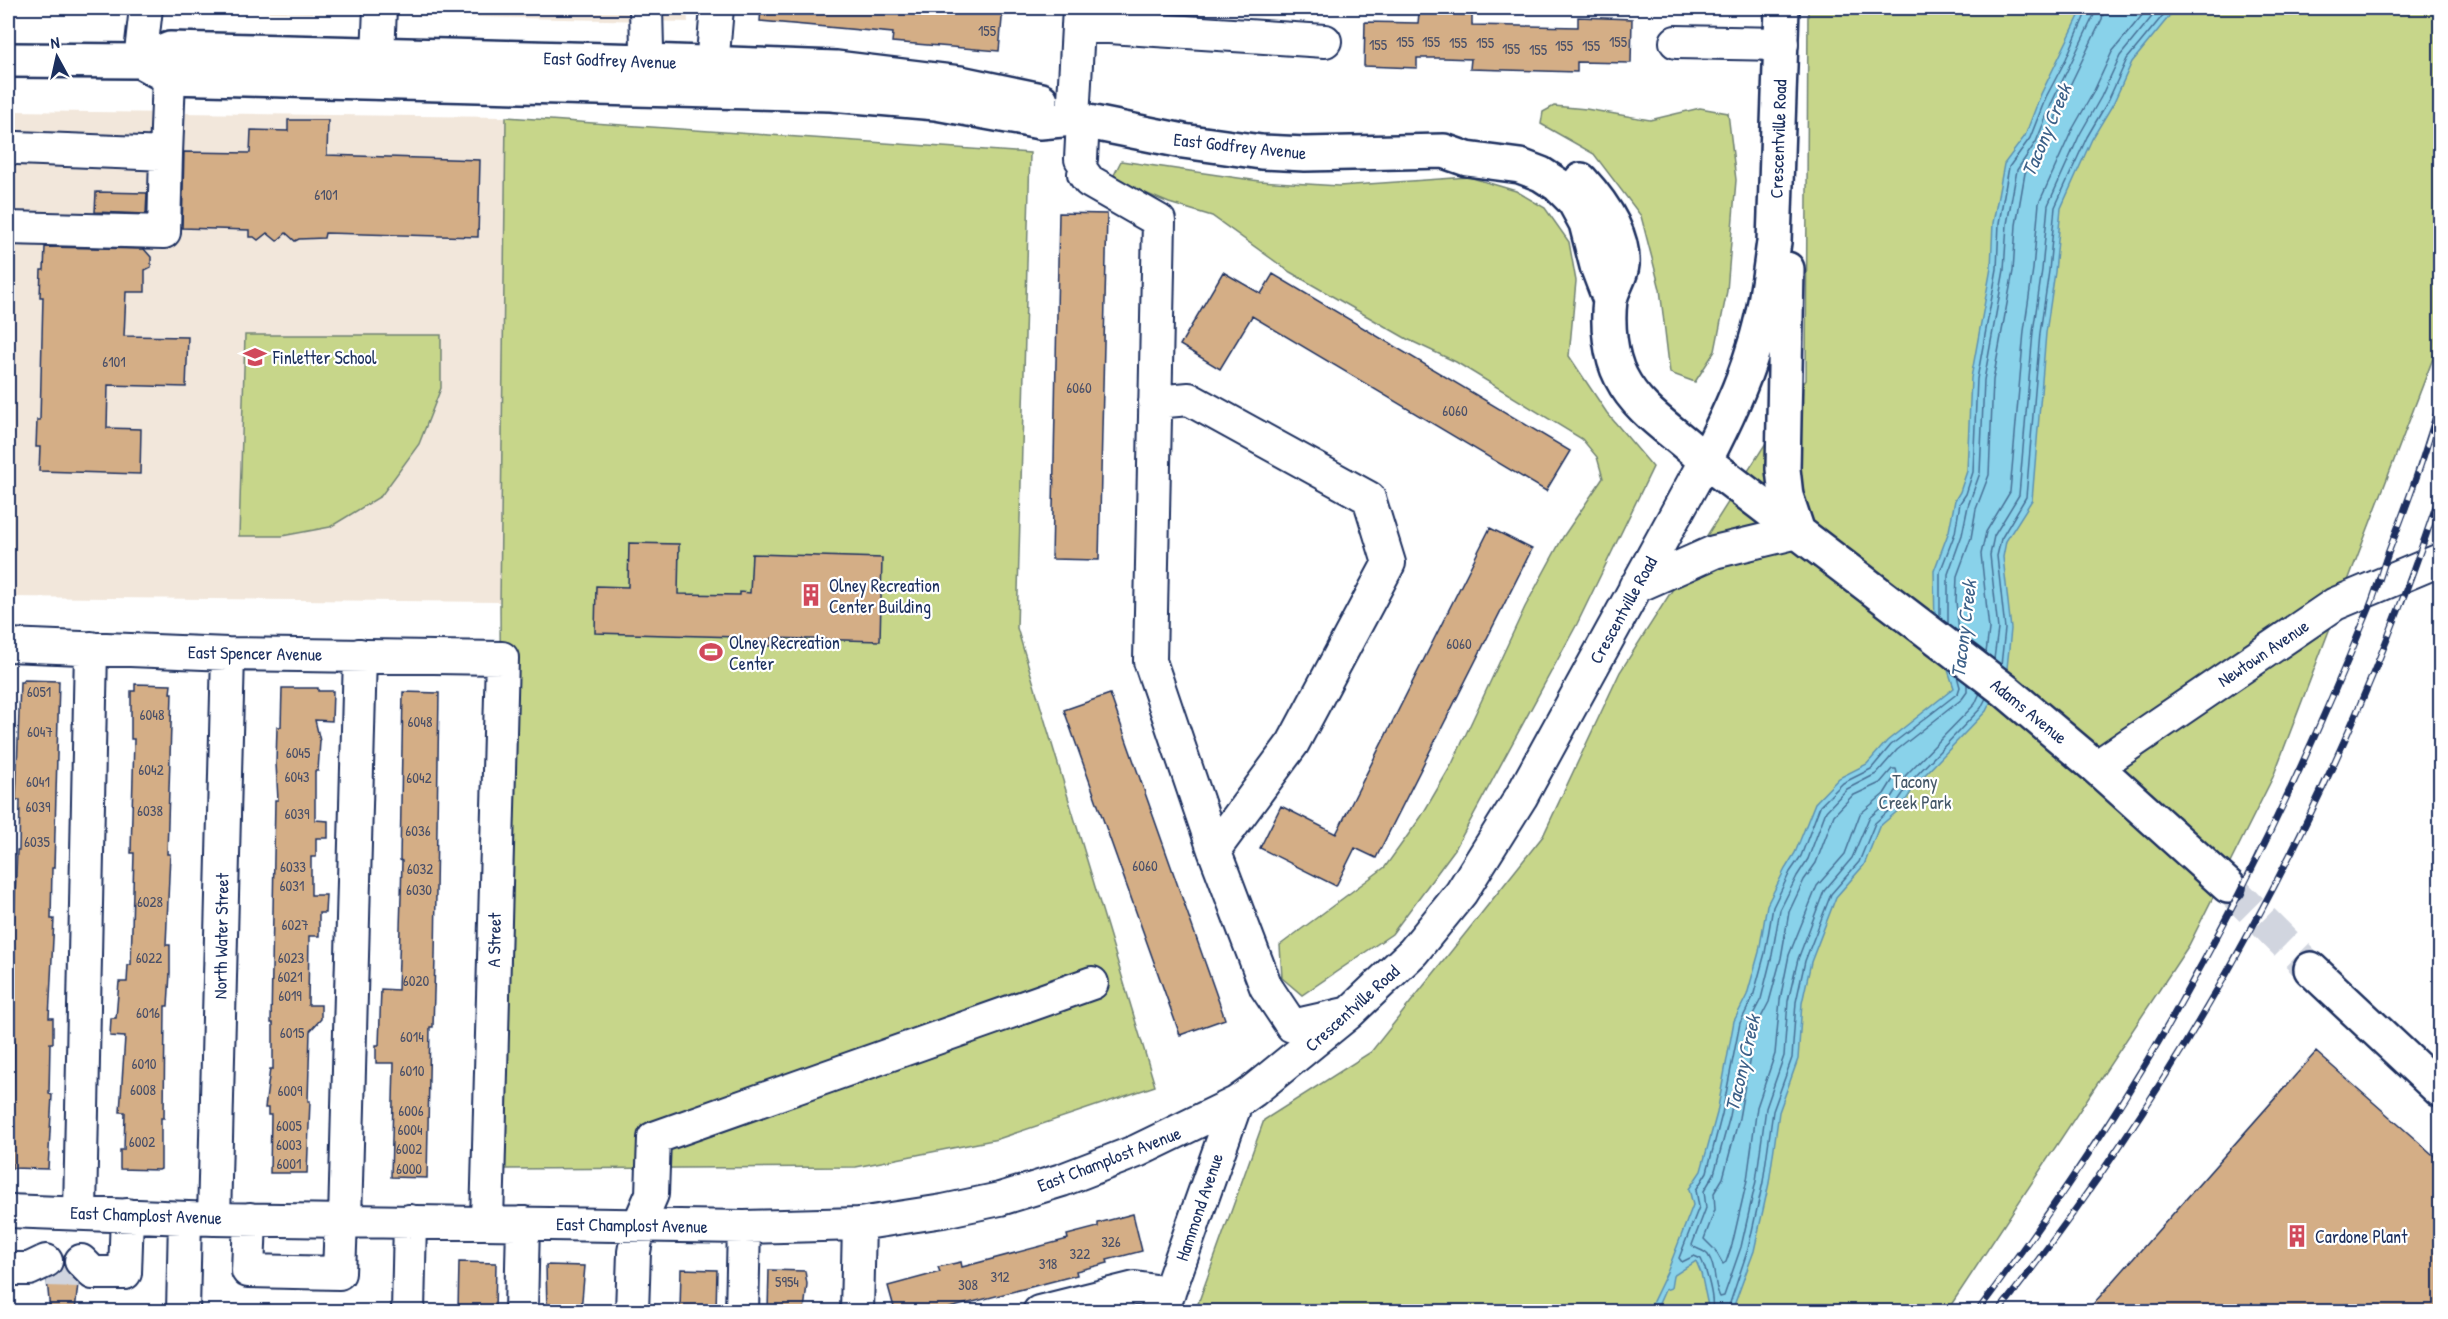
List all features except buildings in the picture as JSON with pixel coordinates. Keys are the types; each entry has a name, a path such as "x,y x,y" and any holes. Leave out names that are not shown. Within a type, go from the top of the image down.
{"main road":[{"name":"Crescentville Road","path":"1705,461 1730,412 1745,374 1762,315 1774,242 1782,8"},
{"name":"East Godfrey Avenue","path":"8,60 140,61 170,49 378,69"},
{"name":"East Godfrey Avenue","path":"140,61 169,77 378,69 711,78 831,94 896,98 1040,122 1078,120 1183,141 1262,152 1305,154 1444,151 1467,141 1514,144 1558,162 1579,177 1596,196 1609,217 1618,239 1622,266 1610,300 1613,356 1619,374 1630,393 1646,411 1686,442 1705,461"},
{"path":"1781,79 1787,249 1782,469 1786,496 1798,532"},
{"name":"Adams Avenue","path":"1705,461 2006,691 2096,767 2228,886"},
{"path":"2312,969 2440,1090"}],"street":[{"path":"140,61 146,8"},
{"path":"378,69 380,8"},
{"path":"646,8 648,76"},
{"path":"711,78 717,8"},
{"path":"1325,41 1078,16 1078,120 1083,167 1089,181 1159,221 1150,660 1214,850 1266,987 1292,1026 1349,1013"},
{"path":"1676,42 1782,44"},
{"path":"8,228 164,232 169,77"},
{"path":"17,148 166,154"},
{"path":"1155,402 1189,399 1369,498 1389,563 1293,743 1214,850"},
{"name":"Crescentville Road","path":"1236,1103 1302,1053 1349,1013 1413,952 1461,892 1521,797 1705,461"},
{"path":"1635,587 1714,552 1798,532"},
{"name":"Newtown Avenue","path":"2096,767 2334,604 2440,560"},
{"name":"East Spencer Avenue","path":"8,645 228,654 502,658"},
{"path":"80,1213 91,648"},
{"name":"North Water Street","path":"183,1311 199,1218 228,654"},
{"path":"250,1219 249,1271 339,1273 343,1220 360,655"},
{"name":"A Street","path":"487,1222 502,658"},
{"path":"632,1311 634,1252 639,1224 652,1194 654,1138 1092,983"},
{"name":"East Champlost Avenue","path":"8,1211 199,1218 744,1227 859,1224 943,1211 1000,1199 1062,1180 1137,1151 1236,1103"},
{"name":"Hammond Avenue","path":"1166,1302 1236,1103"},
{"path":"83,1272 125,1273 126,1215"},
{"path":"408,1311 410,1221"},
{"path":"521,1311 524,1223"},
{"path":"857,1311 859,1224"},
{"path":"742,1311 744,1227"},
{"path":"1039,1311 1135,1288 1166,1302"}],"shaded area":[{"path":"96,8 687,8 688,22"},
{"name":"Finletter School","path":"8,111 506,117 500,602 8,597"}],"green space":[{"name":"Tacony Creek Park","path":"1808,8 2440,8 2440,340 2273,777 2189,945 1947,1311 1195,1312 1264,1120 1371,1052 1543,836 1620,672 1806,380"},
{"path":"1554,106 1650,120 1700,108 1728,113 1736,180 1727,291 1715,351 1695,382 1670,373 1660,289 1641,216 1594,154 1541,124 1543,112"},
{"name":"Olney Recreation Center","path":"506,117 1030,153 1017,628 1155,1086 998,1139 856,1167 503,1169 500,602"},
{"path":"1121,161 1259,181 1339,186 1469,177 1516,191 1545,208 1569,242 1576,281 1569,356 1607,413 1653,467 1577,624 1455,849 1392,934 1302,995 1282,978 1280,945 1385,867 1421,817 1452,764 1525,607 1563,537 1603,478 1597,457 1582,439 1456,362 1407,339 1290,272 1212,216 1169,203 1126,185 1114,175"},
{"path":"245,335 441,335 441,388 419,444 381,496 330,527 282,536 239,536"}],"water":[{"name":"Tacony Creek","path":"2083,8 2176,8 2132,62 2113,104 2092,139 2061,208 2046,333 2032,500 2006,541 2003,557 2011,629 2007,668 1986,711 1916,784 1901,808 1879,827 1864,865 1836,897 1811,962 1802,1003 1798,1059 1779,1112 1769,1183 1754,1251 1732,1311 1704,1311 1708,1306 1696,1261 1673,1276 1671,1288 1665,1290 1658,1306 1661,1311 1648,1312 1668,1270 1693,1205 1689,1189 1701,1171 1717,1113 1734,1021 1747,995 1759,952 1767,905 1795,853 1815,803 1839,778 1867,764 1887,741 1954,688 1935,631 1934,571 1949,531 1955,500 1967,471 1971,378 1991,268 1993,223 2004,164 2025,136 2041,94"}],"tunnel":[{"path":"2228,886 2311,969"},
{"path":"47,1270 80,1271"}],"railway":[{"path":"1977,1312 2056,1202 2130,1089 2203,963 2253,866 2323,717 2370,608 2417,476 2440,402"},
{"path":"1998,1312 2069,1219 2135,1123 2197,1024 2255,922 2308,818 2357,712 2401,604 2440,494"}],"place":[{"name":"Finletter School","path":"255,357"},
{"name":"Olney Recreation Center Building","path":"811,595"},
{"name":"Olney Recreation Center","path":"711,652"},
{"name":"Cardone Plant","path":"2297,1236"}]}
